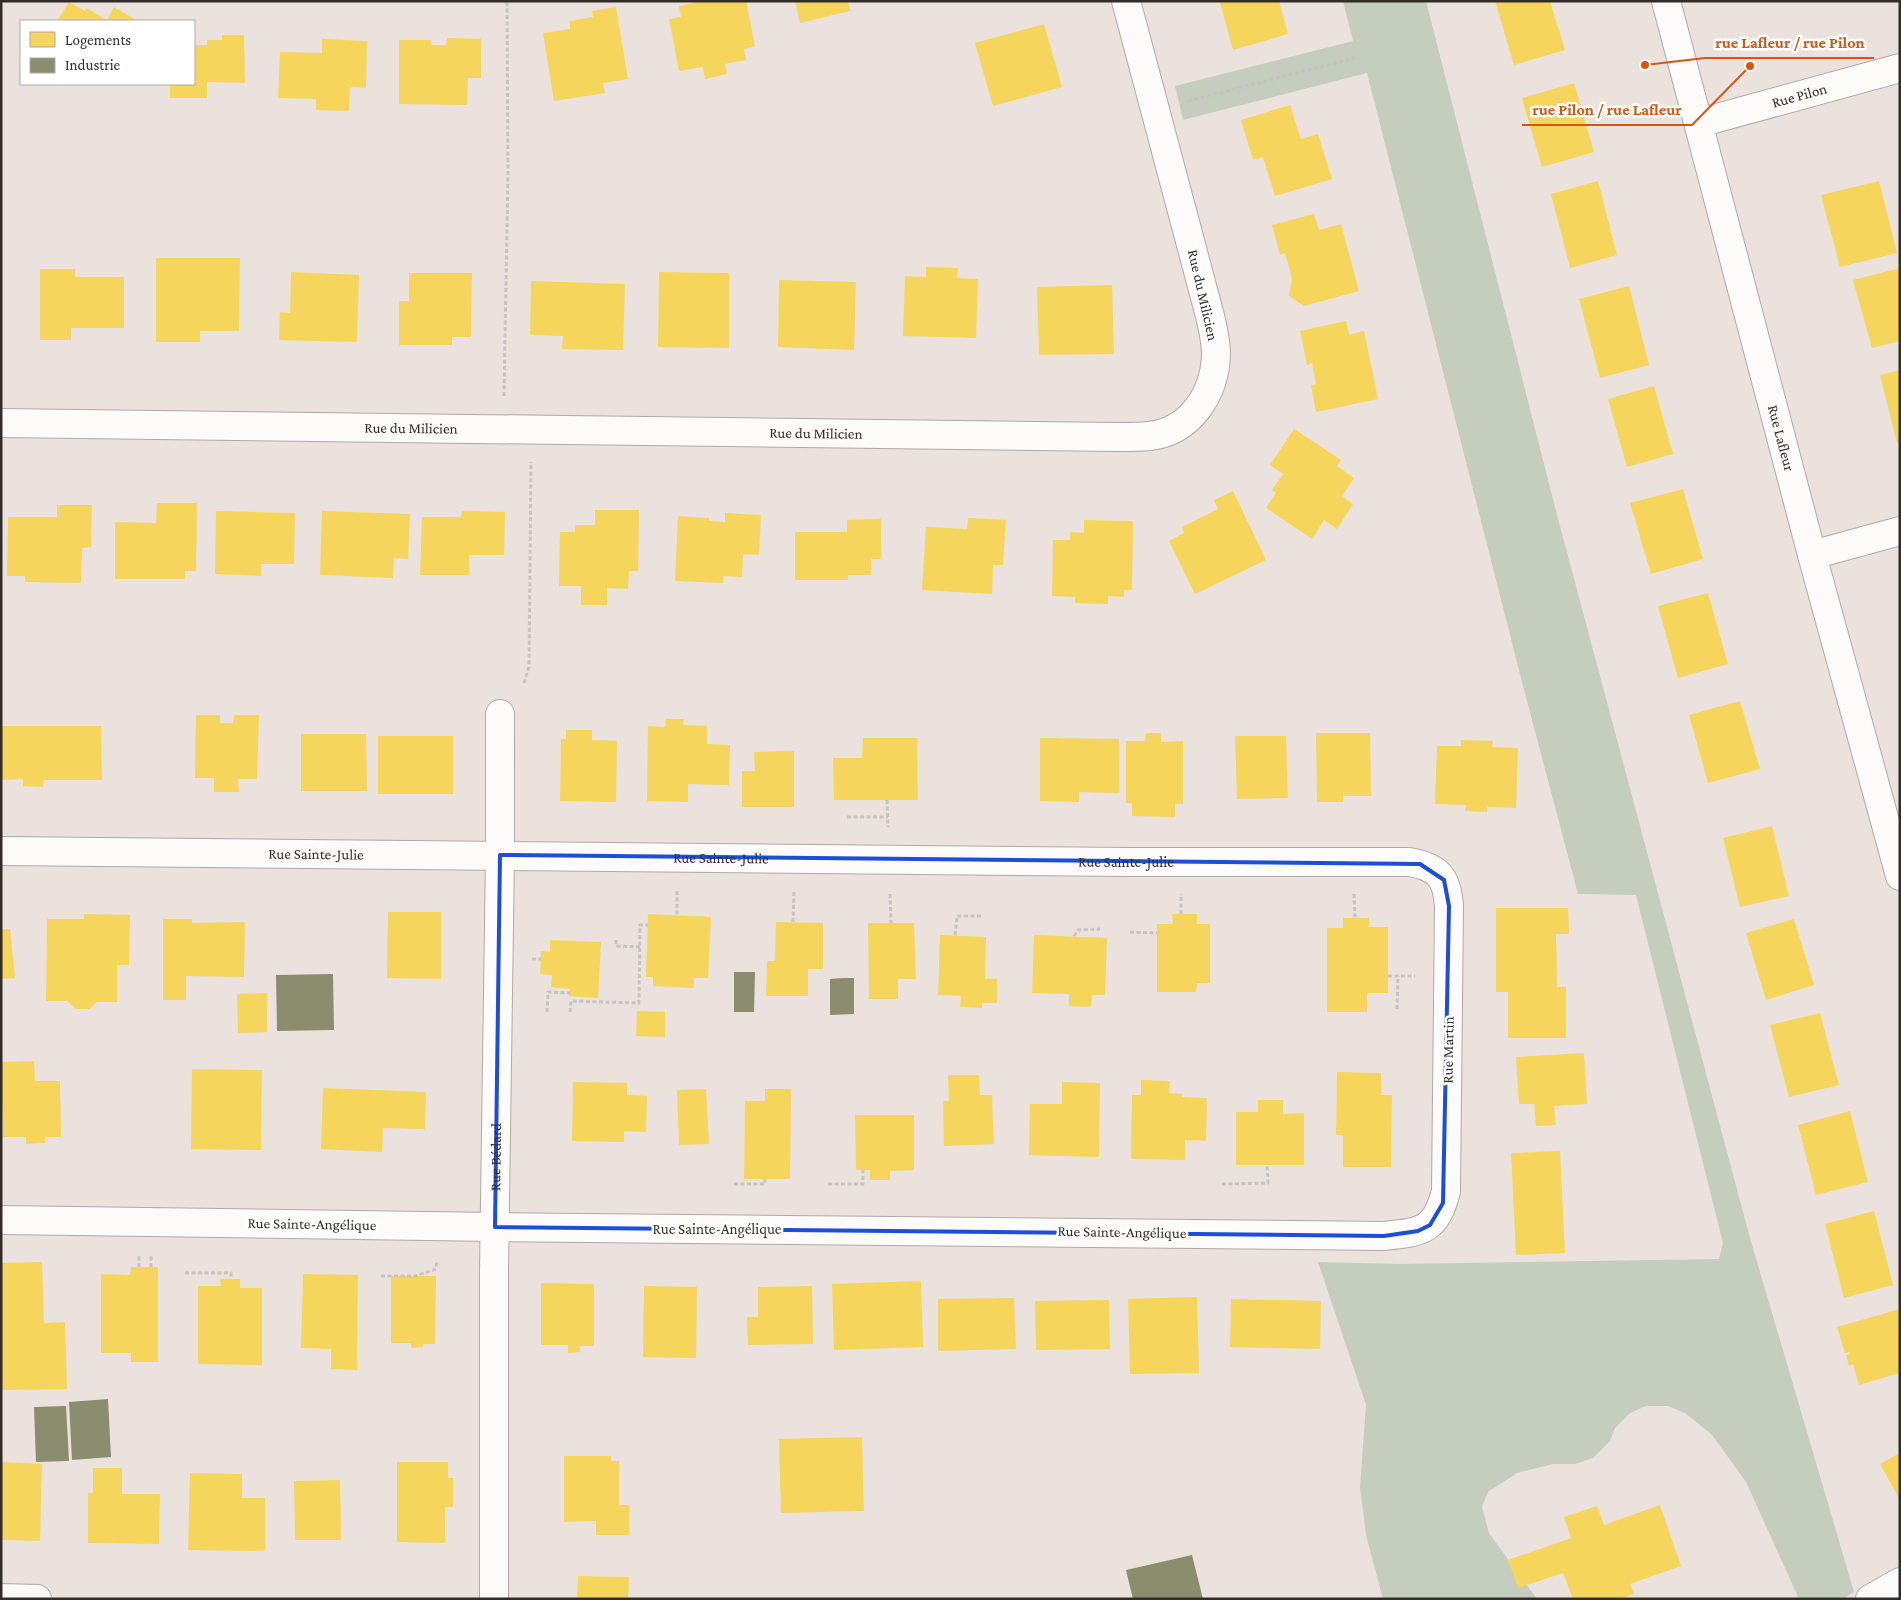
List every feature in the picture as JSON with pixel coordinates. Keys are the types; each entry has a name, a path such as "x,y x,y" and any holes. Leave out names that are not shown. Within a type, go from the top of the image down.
{"street":[{"name":"Rue du Milicien","path":"1,423 1118,437 1150,436 1167,432 1182,425 1203,403 1210,386 1216,356 1215,339 1126,1"},
{"name":"Rue Lafleur","path":"1666,1 1812,555 1900,876"},
{"name":"Rue Pilon","path":"1699,123 1900,68"},
{"path":"1812,555 1900,531"},
{"name":"Rue Bédard","path":"494,1599 495,1227 500,714"},
{"name":"Rue Sainte-Julie","path":"1,851 1138,862 1397,862 1420,864 1438,874"},
{"name":"Rue Martin","path":"1430,1225 1443,1203 1446,1184 1449,906 1447,886 1438,874"},
{"name":"Rue Sainte-Angélique","path":"1,1220 1384,1236 1418,1231 1430,1225"},
{"path":"1870,1599 1900,1582"},
{"path":"1,1598 37,1599"}],"path":[{"path":"504,404 508,171 507,1"},
{"path":"1187,102 1355,58"},
{"path":"524,683 529,667 531,455"},
{"path":"888,800 888,836"},
{"path":"847,816 888,817"},
{"path":"677,884 677,916"},
{"path":"793,922 794,885"},
{"path":"890,886 891,923"},
{"path":"1181,888 1181,914"},
{"path":"1354,890 1355,918"},
{"path":"955,936 957,916 983,916"},
{"path":"570,1012 571,1001 639,1003 640,925 648,925"},
{"path":"1074,936 1078,930 1100,929"},
{"path":"1130,932 1157,933"},
{"path":"616,940 616,946 640,947"},
{"path":"1388,976 1423,976"},
{"path":"1397,1009 1398,976"},
{"path":"548,1012 548,992 570,993"},
{"path":"1222,1184 1268,1183 1267,1165"},
{"path":"828,1184 863,1184 863,1170"},
{"path":"734,1184 765,1184 765,1178"},
{"path":"381,1276 415,1276 436,1269 437,1260"},
{"path":"185,1273 231,1273 231,1279"}],"highlighted area":[{"path":"500,855 1420,864 1444,880 1449,906 1443,1203 1430,1225 1418,1231 1384,1236 495,1227"}],"green space":[{"path":"1343,1 1426,1 1556,511 1750,1238 1854,1592 1843,1599 1799,1599 1746,1482 1712,1435 1685,1413 1668,1406 1646,1406 1630,1413 1615,1428 1610,1441 1593,1458 1575,1464 1553,1464 1517,1473 1488,1492 1482,1507 1489,1533 1537,1599 1383,1599 1366,1535 1360,1487 1366,1405 1318,1262 1399,1264 1719,1259 1723,1243 1636,895 1578,894 1367,73 1183,120 1175,86 1353,41"}],"building: Logements":[{"path":"701,1 746,1 755,46 744,49 746,60 725,64 727,74 705,79 703,67 679,71 669,19 681,17 679,6"},
{"path":"795,1 848,1 850,11 800,23"},
{"path":"1225,1 1279,1 1288,34 1233,50 1220,3"},
{"path":"1495,1 1550,1 1565,50 1514,65"},
{"path":"69,2 85,11 86,8 107,20 58,20"},
{"path":"114,7 136,20 107,20"},
{"path":"616,7 628,79 603,83 605,93 554,101 543,33 570,29 570,21 593,17 592,11"},
{"path":"1044,24 1062,87 993,106 975,43"},
{"path":"222,35 244,35 245,83 207,82 207,98 170,98 170,85 195,85 195,45 207,45 207,40 222,40"},
{"path":"447,38 481,39 481,78 468,78 467,105 399,104 399,40 431,40 431,45 446,45"},
{"path":"322,39 367,41 366,88 350,87 349,111 316,110 316,99 278,98 280,52 322,53"},
{"path":"1574,83 1594,152 1542,167 1522,98"},
{"path":"1290,105 1301,139 1318,134 1332,179 1275,196 1263,157 1253,160 1241,120"},
{"path":"1598,181 1617,255 1570,268 1551,194"},
{"path":"1879,181 1897,253 1840,267 1821,195"},
{"path":"1314,214 1319,230 1341,224 1359,291 1304,306 1289,296 1292,278 1285,253 1280,255 1272,225"},
{"path":"156,258 240,258 239,331 200,331 200,342 156,342"},
{"path":"926,267 958,268 957,278 978,279 976,338 903,336 905,276 926,277"},
{"path":"1900,268 1900,341 1872,348 1853,280"},
{"path":"40,269 75,269 75,277 124,277 124,328 71,328 71,340 40,340"},
{"path":"291,272 359,275 357,342 279,340 280,312 290,313"},
{"path":"659,272 729,273 729,348 658,347"},
{"path":"409,273 472,273 471,337 452,337 452,345 399,345 399,301 409,301"},
{"path":"779,280 856,282 854,350 778,347"},
{"path":"531,281 625,284 623,350 562,349 563,336 530,335"},
{"path":"1112,285 1114,354 1039,355 1037,287"},
{"path":"1629,286 1649,365 1600,378 1579,299"},
{"path":"1346,321 1349,335 1364,331 1378,399 1316,412 1311,385 1316,384 1312,363 1307,365 1300,331"},
{"path":"1900,370 1900,442 1897,443 1880,375"},
{"path":"1654,386 1673,454 1627,467 1608,399"},
{"path":"1294,429 1341,460 1337,466 1354,478 1342,496 1353,504 1337,529 1324,520 1312,539 1266,508 1276,493 1272,490 1283,474 1270,465"},
{"path":"1683,489 1703,559 1651,574 1630,503"},
{"path":"1233,491 1266,560 1195,594 1169,541 1184,533 1182,527 1218,509 1214,500"},
{"path":"157,503 197,503 196,571 185,571 185,579 115,579 115,522 156,523"},
{"path":"57,505 92,505 91,547 82,548 81,583 25,582 25,576 7,576 8,517 57,517"},
{"path":"595,510 639,510 638,571 629,571 628,589 607,588 607,605 581,605 581,586 559,586 560,532 575,532 575,525 595,525"},
{"path":"216,511 295,513 294,564 261,564 261,576 215,574"},
{"path":"322,511 410,514 408,559 394,558 393,578 320,575"},
{"path":"462,511 505,512 504,555 469,555 469,575 420,575 422,517 461,517"},
{"path":"725,513 761,515 759,555 743,554 742,577 723,576 723,583 675,581 678,516 709,518 709,521 725,522"},
{"path":"968,518 1006,520 1003,565 993,565 992,594 922,590 926,527 967,529"},
{"path":"881,519 881,559 871,559 871,575 848,575 848,580 795,580 795,532 847,532 847,520"},
{"path":"1084,520 1133,521 1132,590 1124,590 1124,597 1108,596 1108,604 1075,603 1075,597 1052,596 1053,540 1070,540 1070,532 1084,533"},
{"path":"1708,593 1728,664 1678,678 1658,606"},
{"path":"1740,701 1760,769 1708,783 1689,715"},
{"path":"196,715 220,715 220,723 233,723 234,715 259,715 257,779 238,779 239,792 214,792 214,778 195,778"},
{"path":"666,719 684,719 683,725 707,726 707,744 730,745 729,785 688,784 688,802 647,801 648,726 665,727"},
{"path":"1,726 101,726 102,780 43,780 43,787 23,786 23,779 1,780"},
{"path":"566,730 592,730 592,740 617,741 616,802 560,801 561,739 566,739"},
{"path":"1146,733 1161,733 1161,742 1183,741 1183,804 1175,804 1175,817 1132,816 1132,803 1126,803 1126,741 1145,741"},
{"path":"1316,733 1370,733 1371,796 1343,796 1343,802 1317,802"},
{"path":"301,734 366,734 367,791 301,791"},
{"path":"378,736 453,736 453,794 378,794"},
{"path":"1235,736 1286,736 1288,798 1237,799"},
{"path":"863,738 917,738 918,800 834,800 833,758 862,758"},
{"path":"1040,738 1119,739 1119,793 1079,792 1079,802 1040,801"},
{"path":"1461,740 1493,741 1492,747 1518,748 1516,808 1487,807 1487,812 1465,811 1466,805 1435,804 1437,746 1461,746"},
{"path":"794,751 794,807 742,807 742,771 755,771 754,752"},
{"path":"1772,826 1789,896 1740,907 1723,838"},
{"path":"1496,908 1568,908 1569,934 1556,934 1557,987 1566,987 1566,1038 1508,1038 1508,992 1496,992"},
{"path":"388,912 441,912 441,979 387,978"},
{"path":"84,914 130,915 129,965 117,965 117,1002 97,1002 89,1009 76,1009 67,1001 46,1001 47,919 84,919"},
{"path":"648,914 711,917 708,978 694,978 694,988 653,986 653,977 646,977"},
{"path":"1172,914 1197,914 1197,924 1210,924 1210,983 1197,983 1196,992 1157,992 1157,924 1173,924"},
{"path":"1343,918 1369,918 1369,927 1388,927 1388,993 1367,993 1367,1012 1327,1012 1327,928 1343,928"},
{"path":"163,919 192,919 192,923 245,922 244,977 186,976 186,1000 163,1000"},
{"path":"1794,919 1814,985 1766,1000 1746,933"},
{"path":"776,922 823,923 823,969 808,969 808,996 766,996 767,961 775,961"},
{"path":"868,923 914,923 916,979 898,979 898,999 869,999"},
{"path":"1,929 10,929 15,978 1,979"},
{"path":"940,935 986,937 985,979 997,979 997,1003 982,1003 982,1008 960,1007 961,996 938,995"},
{"path":"1034,935 1107,938 1105,995 1092,995 1091,1007 1069,1006 1069,994 1032,993"},
{"path":"550,940 601,942 598,998 569,996 570,989 551,987 552,975 540,974 541,951 550,952"},
{"path":"267,993 267,1032 238,1033 237,994"},
{"path":"637,1011 665,1012 665,1037 636,1036"},
{"path":"1820,1013 1839,1085 1789,1097 1770,1025"},
{"path":"1584,1053 1587,1104 1554,1106 1556,1125 1536,1126 1534,1104 1519,1104 1516,1057"},
{"path":"34,1061 35,1081 60,1081 61,1137 45,1137 45,1143 26,1144 26,1137 3,1137 1,1062"},
{"path":"192,1069 262,1070 261,1150 191,1149"},
{"path":"1337,1072 1381,1073 1381,1095 1392,1095 1391,1167 1343,1167 1343,1135 1336,1135"},
{"path":"948,1075 979,1075 980,1095 992,1095 994,1144 944,1146 943,1101 949,1101"},
{"path":"1141,1080 1170,1081 1169,1093 1182,1094 1182,1097 1207,1098 1206,1141 1185,1140 1185,1160 1131,1159 1132,1095 1141,1095"},
{"path":"573,1082 627,1083 627,1095 647,1096 646,1132 624,1131 624,1142 572,1141"},
{"path":"1062,1082 1100,1083 1099,1157 1029,1155 1030,1104 1062,1104"},
{"path":"323,1088 426,1092 425,1129 383,1128 382,1152 321,1149"},
{"path":"706,1089 709,1144 679,1145 677,1090"},
{"path":"765,1089 791,1089 790,1179 744,1179 745,1101 765,1101"},
{"path":"1258,1100 1283,1100 1283,1114 1304,1113 1304,1165 1236,1165 1236,1112 1258,1112"},
{"path":"1850,1111 1868,1182 1816,1195 1798,1125"},
{"path":"855,1115 914,1115 914,1170 890,1171 890,1180 870,1180 870,1170 856,1170"},
{"path":"1560,1151 1565,1253 1516,1255 1511,1153"},
{"path":"1874,1211 1893,1285 1844,1298 1825,1224"},
{"path":"42,1262 44,1323 65,1322 67,1389 1,1390 1,1263"},
{"path":"131,1267 158,1267 158,1362 131,1362 131,1353 101,1353 101,1274 130,1275"},
{"path":"303,1274 358,1275 357,1370 331,1369 331,1349 301,1348"},
{"path":"391,1276 436,1276 435,1344 423,1344 423,1347 411,1348 411,1343 391,1343"},
{"path":"220,1279 240,1279 240,1288 262,1288 262,1365 198,1364 198,1286 221,1286"},
{"path":"921,1281 923,1347 834,1350 832,1284"},
{"path":"541,1283 594,1284 594,1346 580,1346 580,1352 568,1353 568,1345 541,1345"},
{"path":"644,1286 697,1287 696,1358 643,1357"},
{"path":"812,1286 813,1344 748,1345 747,1317 758,1317 758,1287"},
{"path":"1197,1297 1199,1373 1130,1374 1128,1299"},
{"path":"1014,1298 1016,1349 938,1351 938,1299"},
{"path":"1231,1299 1321,1301 1320,1349 1230,1347"},
{"path":"1109,1300 1110,1349 1036,1350 1035,1301"},
{"path":"1900,1309 1900,1373 1859,1385 1853,1364 1849,1366 1846,1355 1850,1354 1850,1352 1845,1353 1837,1327"},
{"path":"862,1437 864,1511 781,1513 779,1439"},
{"path":"1900,1453 1900,1500 1880,1464"},
{"path":"564,1456 611,1456 611,1461 619,1461 619,1505 629,1505 629,1535 596,1535 596,1521 564,1522"},
{"path":"1,1462 42,1464 40,1541 1,1540"},
{"path":"397,1462 448,1462 448,1478 453,1478 453,1507 445,1507 445,1543 397,1542"},
{"path":"93,1468 122,1468 122,1494 160,1494 159,1544 88,1543 88,1493 93,1493"},
{"path":"190,1473 242,1474 242,1498 265,1498 265,1551 188,1550"},
{"path":"340,1480 341,1540 295,1540 294,1481"},
{"path":"1660,1505 1681,1566 1630,1584 1634,1594 1620,1599 1573,1599 1563,1573 1518,1588 1508,1560 1571,1538 1564,1517 1597,1506 1604,1525"},
{"path":"578,1576 629,1577 628,1599 577,1599"}],"building: Industrie":[{"path":"734,972 755,972 754,1012 734,1012"},
{"path":"333,974 334,1030 277,1031 276,975"},
{"path":"854,978 854,1014 830,1015 830,979"},
{"path":"108,1399 111,1457 72,1460 69,1402"},
{"path":"66,1406 69,1461 36,1462 34,1407"},
{"path":"1192,1555 1203,1599 1133,1599 1126,1570"}],"place":[{"name":"rue Lafleur / rue Pilon","path":"1645,65"},
{"name":"rue Pilon / rue Lafleur","path":"1750,66"}]}
